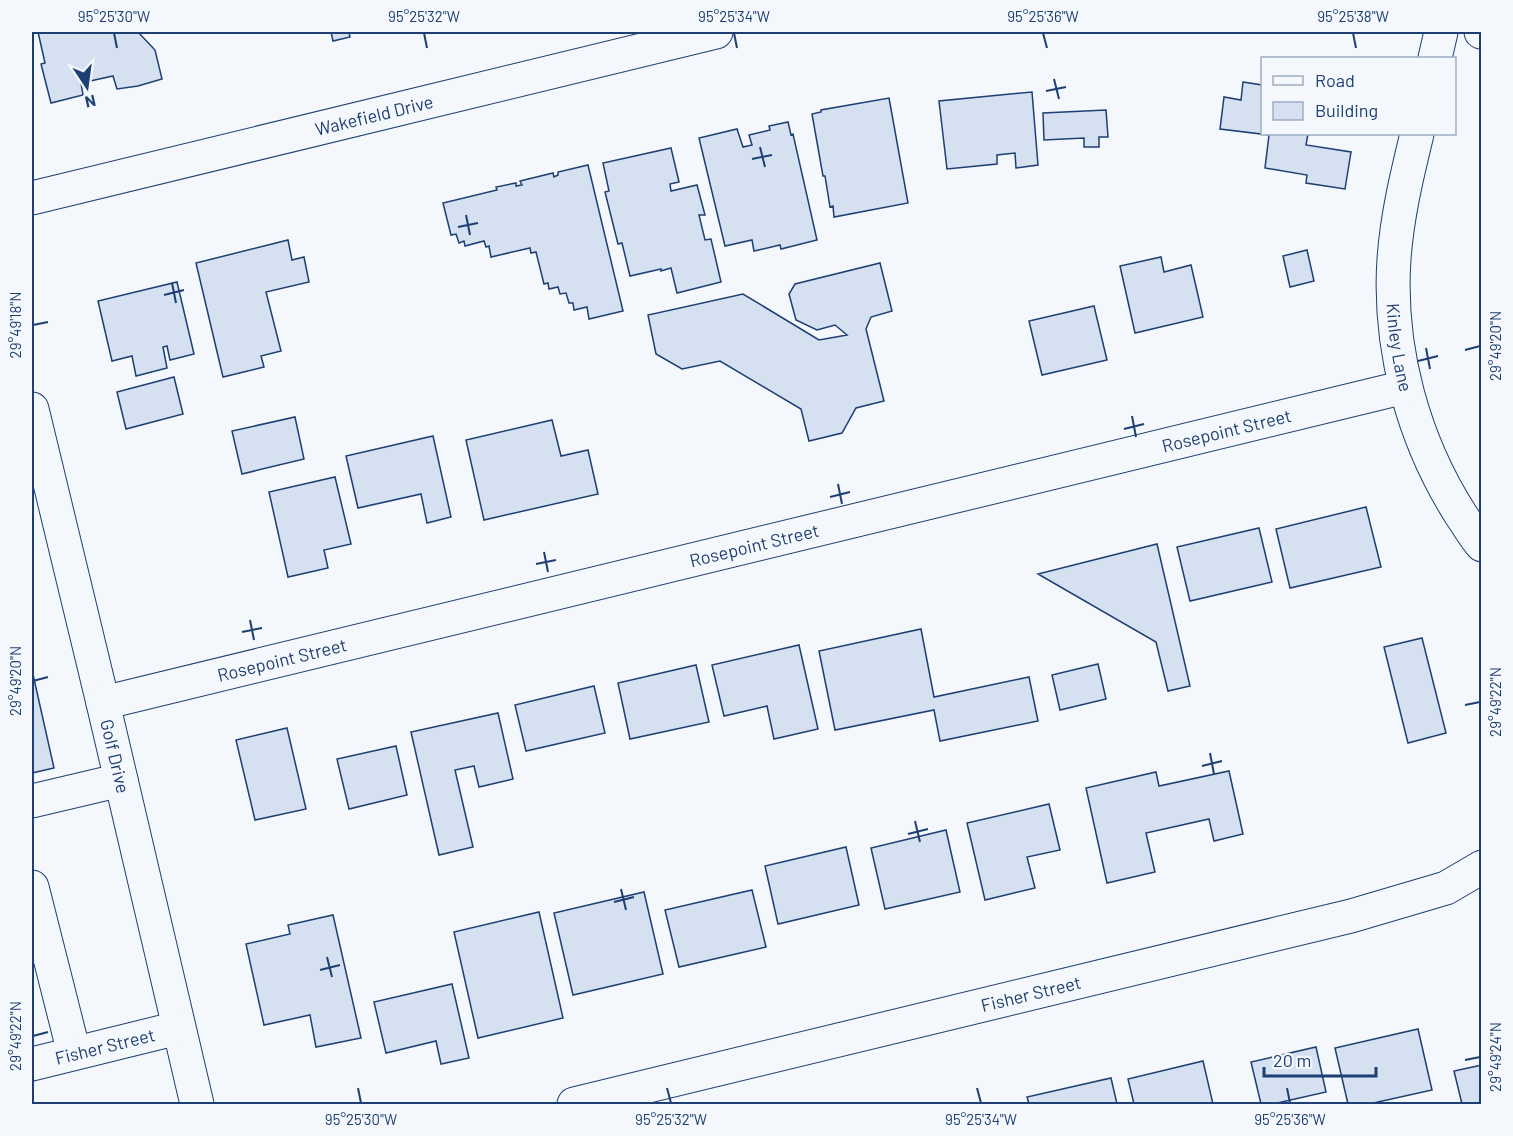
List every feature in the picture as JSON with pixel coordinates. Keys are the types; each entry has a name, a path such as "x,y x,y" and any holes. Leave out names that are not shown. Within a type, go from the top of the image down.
{"street":[{"name":"Wakefield Drive","path":"32,198 716,32"},
{"path":"1435,57 1441,32"},
{"name":"Kinley Lane","path":"1417,135 1402,196 1394,259 1394,326 1406,387 1423,442 1445,489 1482,545"},
{"name":"Rosepoint Street","path":"103,703 1406,387"},
{"name":"Golf Drive","path":"32,409 197,1104"},
{"path":"32,801 120,780"},
{"name":"Fisher Street","path":"574,1104 1351,916 1446,888 1482,867"},
{"path":"32,887 74,1053"},
{"name":"Fisher Street","path":"32,1064 178,1028"}],"building":[{"path":"38,32 138,32 155,50 162,79 117,89 113,76 81,83 83,95 51,103 41,64 45,63"},
{"path":"331,32 349,32 350,37 333,41"},
{"path":"1243,82 1261,85 1261,134 1220,129 1224,97 1241,100"},
{"path":"1032,92 1038,165 1016,168 1015,153 997,155 997,164 947,169 939,101"},
{"path":"889,98 908,203 834,217 825,176 823,176 812,114 821,112 821,110"},
{"path":"1106,110 1108,137 1099,137 1099,147 1084,147 1084,138 1044,140 1043,113"},
{"path":"788,122 791,135 793,134 817,240 781,249 780,245 754,251 752,240 725,246 699,138 737,129 743,147 752,145 749,135 770,130 769,126"},
{"path":"1269,135 1308,135 1306,145 1351,152 1345,189 1306,183 1307,175 1265,168"},
{"path":"671,148 679,182 670,184 671,191 697,185 705,215 699,215 705,240 711,239 721,282 677,293 671,268 630,276 622,243 618,244 605,192 609,191 603,163"},
{"path":"588,165 623,311 589,319 587,307 574,310 573,303 569,303 566,293 560,294 558,287 549,289 548,283 544,284 536,252 531,253 530,248 491,257 489,246 486,247 484,241 465,246 464,241 459,243 456,234 451,235 443,203 497,190 496,187 516,183 516,186 522,185 520,181 553,173 554,177 558,175 558,172"},
{"path":"288,240 292,260 304,257 309,282 266,292 281,351 261,356 264,367 223,377 196,263"},
{"path":"1307,250 1314,281 1290,287 1283,256"},
{"path":"1161,257 1164,272 1191,265 1203,317 1135,333 1120,266"},
{"path":"880,263 892,311 871,317 866,329 884,401 856,408 842,433 809,441 801,409 720,361 682,369 656,354 648,315 743,294 819,340 847,335 835,325 817,330 796,320 789,294 795,284"},
{"path":"177,282 194,354 170,360 167,346 163,347 167,368 136,376 132,356 112,361 98,301"},
{"path":"1094,306 1107,360 1042,375 1029,321"},
{"path":"174,377 183,414 126,429 117,392"},
{"path":"295,417 304,459 242,474 232,431"},
{"path":"552,420 561,456 588,450 598,494 484,520 466,440"},
{"path":"433,436 451,517 427,523 421,494 358,508 346,456"},
{"path":"335,477 351,544 324,550 328,568 288,577 269,492"},
{"path":"1366,507 1381,567 1290,588 1276,529"},
{"path":"1259,528 1272,582 1190,601 1177,547"},
{"path":"1157,544 1190,686 1168,691 1156,642 1038,574"},
{"path":"921,629 934,697 1029,677 1038,721 940,741 934,710 835,730 819,651"},
{"path":"1422,638 1446,733 1408,743 1384,647"},
{"path":"799,645 818,729 774,739 767,706 724,716 712,665"},
{"path":"1098,664 1106,699 1060,710 1052,675"},
{"path":"696,665 709,722 630,739 618,683"},
{"path":"32,670 54,768 32,773"},
{"path":"594,686 605,733 526,751 515,705"},
{"path":"498,713 513,779 479,787 474,766 455,770 473,847 439,855 411,732"},
{"path":"287,728 306,809 255,820 236,740"},
{"path":"396,746 407,795 349,809 337,759"},
{"path":"1229,771 1243,834 1214,841 1209,819 1146,833 1155,872 1107,883 1086,788 1156,772 1159,786"},
{"path":"1049,804 1060,850 1027,857 1035,888 985,900 967,823"},
{"path":"946,830 960,892 885,909 871,848"},
{"path":"846,847 859,905 778,924 765,866"},
{"path":"752,890 766,947 679,967 665,910"},
{"path":"644,892 663,974 573,995 554,913"},
{"path":"539,912 563,1018 478,1038 454,932"},
{"path":"333,915 361,1038 316,1047 310,1015 264,1025 246,944 290,934 288,925"},
{"path":"452,984 469,1058 441,1064 436,1041 386,1053 374,1002"},
{"path":"1418,1029 1432,1090 1369,1104 1348,1104 1335,1048"},
{"path":"1316,1047 1326,1092 1273,1104 1261,1104 1251,1062"},
{"path":"1203,1061 1213,1104 1134,1104 1128,1079"},
{"path":"1482,1065 1482,1104 1462,1104 1454,1071"},
{"path":"1111,1078 1117,1104 1029,1104 1027,1097"}]}
